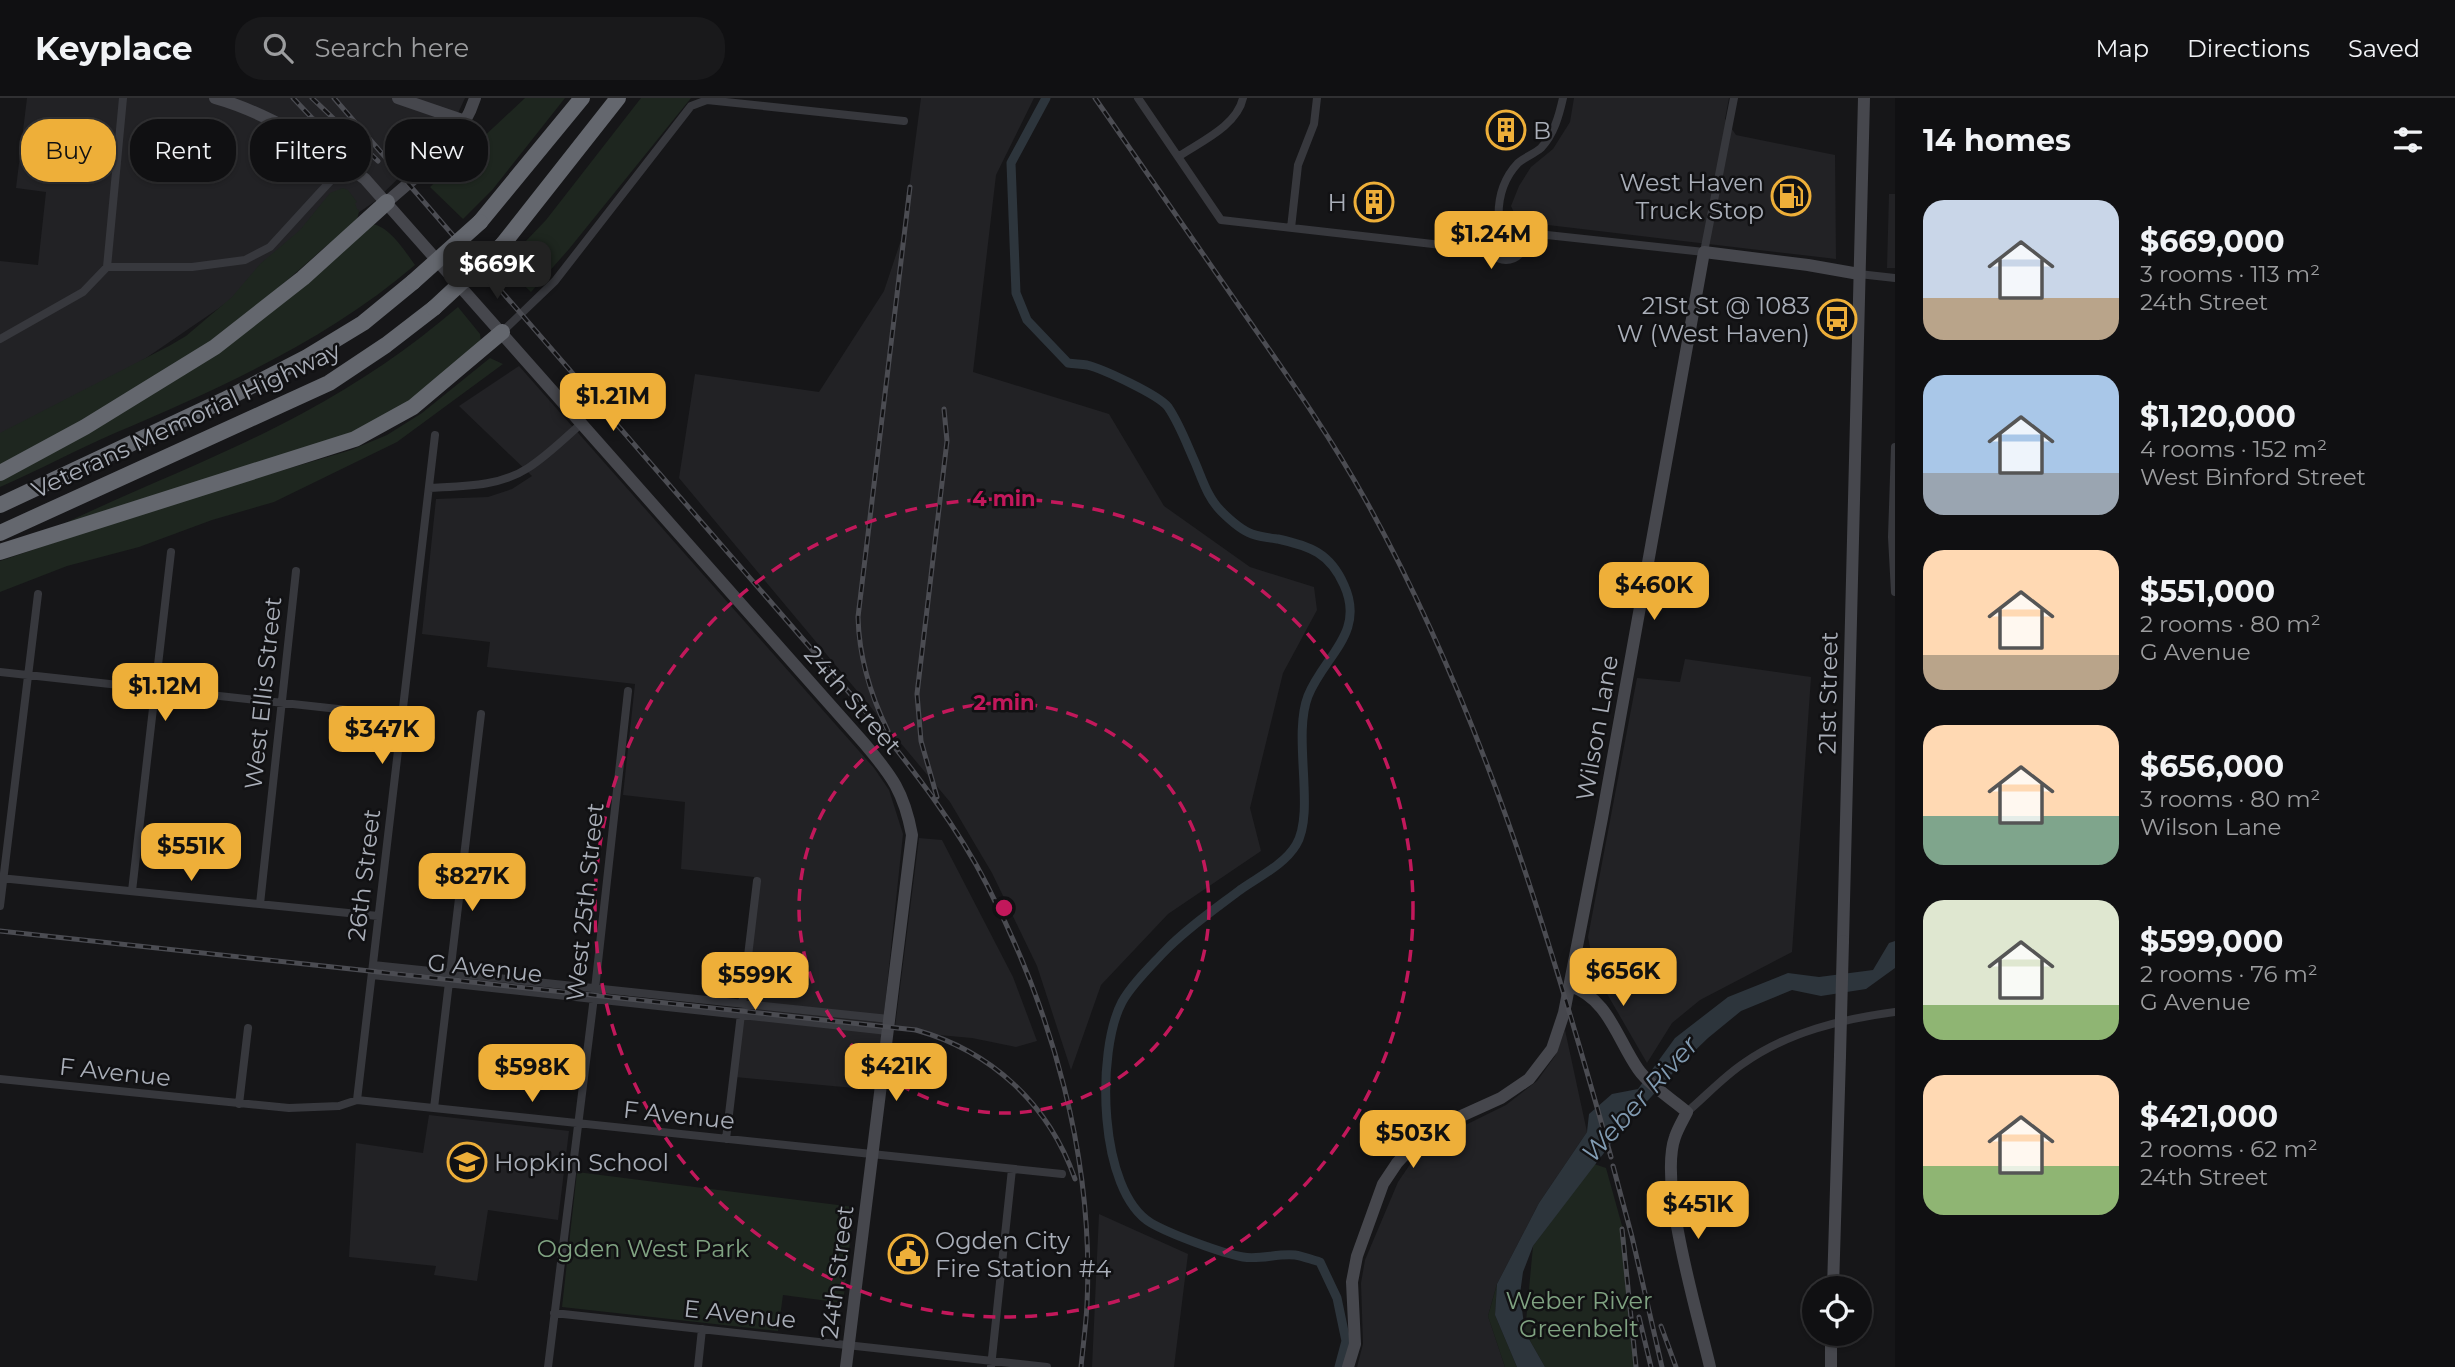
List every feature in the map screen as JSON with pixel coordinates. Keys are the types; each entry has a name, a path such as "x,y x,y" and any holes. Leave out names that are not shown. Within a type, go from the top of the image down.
{"highway":[{"name":"Veterans Memorial Highway","path":"0,505 224,400 307,357 363,323 480,222 582,98"},
{"name":"Veterans Memorial Highway","path":"0,533 329,383 386,345 434,308 503,244 618,98"},
{"path":"0,473 85,427 215,347 303,278 387,202"},
{"path":"0,552 355,439 413,407 502,332"}],"main road":[{"name":"24th Street","path":"215,98 266,119"},
{"path":"398,98 459,119"},
{"path":"466,119 475,98"},
{"name":"21st Street","path":"1833,1276 1864,98"},
{"name":"24th Street","path":"365,182 387,202 864,743 898,787 906,806 912,835 846,1367"},
{"path":"387,202 409,182"},
{"path":"1704,252 1859,274"},
{"name":"Wilson Lane","path":"1348,1367 1355,1344 1352,1282 1355,1265 1383,1184 1397,1163 1418,1140 1458,1117 1501,1098 1529,1079 1552,1049 1564,1013 1704,252"},
{"path":"1570,986 1584,990 1597,1001 1639,1071 1687,1112 1674,1138 1671,1166 1675,1213 1710,1367"},
{"path":"1831,1367 1832,1346"}],"street":[{"path":"0,338 83,292 107,267 123,98"},
{"path":"1138,98 1221,220 1468,248 1488,243"},
{"path":"1178,157 1228,123 1237,113 1242,98"},
{"path":"1291,228 1298,165 1314,124 1317,98"},
{"path":"1499,223 1497,206 1508,175 1519,163 1541,148 1553,130 1563,98"},
{"name":"Wilson Lane","path":"1704,252 1734,98"},
{"path":"502,332 555,281 691,107 707,100 904,121"},
{"path":"107,267 192,267 245,260 270,247 330,182"},
{"path":"1499,223 1513,223 1519,227 1525,238 1521,253 1508,260 1496,257 1488,243 1489,233 1499,223"},
{"path":"1525,238 1547,235 1704,252"},
{"path":"1859,274 1895,278"},
{"path":"429,488 502,481 528,468 582,423"},
{"name":"26th Street","path":"357,1100 435,435"},
{"path":"1895,447 1892,537 1895,593"},
{"path":"132,891 171,552"},
{"name":"West Ellis Street","path":"260,904 296,570"},
{"path":"0,906 38,594"},
{"path":"0,672 402,716"},
{"name":"West 25th Street","path":"548,1367 594,999 628,691"},
{"path":"434,1108 481,714"},
{"path":"2,878 379,916"},
{"path":"726,1139 757,881"},
{"name":"G Avenue","path":"373,965 741,1004 888,1025"},
{"name":"G Avenue","path":"372,975 740,1014 888,1025"},
{"path":"1687,1112 1744,1063 1786,1040 1823,1025 1895,1012"},
{"path":"239,1104 248,1028"},
{"name":"F Avenue","path":"0,1079 289,1108 339,1106 357,1100 1062,1174"},
{"path":"991,1364 1012,1169"},
{"name":"E Avenue","path":"554,1312 991,1364 1047,1367"},
{"path":"698,1367 702,1329"}],"shaded area":[{"path":"27,98 465,98 455,119 385,119 385,182 395,182 374,202 146,358 0,445 0,261 38,265 46,192 16,188 21,147 21,182 116,182 116,119 24,119"},
{"path":"921,98 1034,98 996,175 973,372 1109,414 1164,506 1250,567 1314,587 1317,610 1283,673 1250,808 1261,851 1168,914 1101,985 1071,1070 1037,966 992,873 950,802 679,478 695,374 819,392 884,291 903,234"},
{"path":"1574,98 1729,98 1725,119 1736,135 1835,155 1836,259 1548,225 1534,229 1516,217 1511,206 1531,167 1553,149 1570,122"},
{"path":"1889,194 1895,194 1895,268 1887,268"},
{"path":"519,366 874,768 889,790 903,834 876,1090 735,1077 754,877 681,869 685,802 623,795 635,684 487,667 490,642 422,634 436,499 488,497 512,489 532,476 459,406"},
{"path":"1685,659 1811,677 1792,952 1700,1000 1672,1023 1647,1063 1595,973 1588,937 1637,678 1680,682"},
{"path":"919,838 942,840 1013,977 1037,1041 1016,1047 972,1038 917,1033 895,1027"},
{"path":"1565,1030 1587,1132 1539,1203 1497,1284 1488,1316 1505,1367 1357,1367 1363,1344 1361,1283 1365,1260 1398,1182 1417,1154 1433,1141 1506,1105 1537,1081 1555,1056"},
{"path":"429,1115 569,1131 558,1220 488,1210 477,1281 434,1275 436,1266 349,1257 356,1143 423,1153"},
{"path":"1099,1214 1188,1254 1174,1367 1092,1367"}],"green space":[{"path":"525,98 565,98 493,189 463,219 430,187 435,182 488,182 488,133"},
{"path":"641,98 691,98 531,292 503,265 546,220"},
{"path":"343,188 348,190 357,202 355,203 359,210 355,222 347,232 325,247 279,288 173,367 0,468 0,433 186,336 232,297 260,264 300,230 330,193"},
{"path":"372,224 390,234 415,265 346,317 233,380 0,487 0,481 92,427"},
{"path":"458,307 480,334 481,342 420,397 347,435 51,530 303,413 384,364"},
{"path":"490,358 503,364 397,442 274,502 212,520 139,547 67,566 0,592 0,561 162,506 351,450 387,435 422,413"},
{"name":"Weber River Greenbelt","path":"1594,1164 1606,1168 1626,1240 1635,1367 1545,1367 1525,1332 1533,1246"},
{"name":"Ogden West Park","path":"577,1172 854,1207 843,1303 783,1295 778,1331 562,1307"},
{"name":"Weber River Greenbelt","path":"1497,1284 1495,1315 1517,1367 1505,1367 1488,1316"}],"water":[{"name":"Weber River","path":"1895,941 1895,968 1866,989 1821,996 1792,990 1741,1011 1680,1065 1623,1128 1533,1246 1523,1272 1520,1294 1525,1332 1545,1367 1517,1367 1495,1315 1497,1284 1539,1203 1587,1132 1589,1114 1612,1094 1638,1089 1675,1038 1728,997 1788,973 1819,977 1873,970 1889,943"}],"waterway":[{"path":"1046,98 1011,163 1016,293 1027,320 1068,363 1087,365 1105,372 1143,389 1163,402 1176,420 1216,506 1248,532 1309,548 1325,558 1338,574 1349,602 1350,617 1346,631 1315,682 1304,713 1304,814 1302,831 1296,845 1278,865 1240,890 1182,935 1131,989 1122,1002 1114,1024 1108,1053 1106,1085 1112,1152 1120,1182 1133,1206 1151,1223 1222,1252 1249,1258 1295,1255 1320,1262 1337,1298 1346,1341 1339,1367"}],"railway":[{"path":"293,98 313,119"},
{"path":"312,98 378,161"},
{"path":"334,98 873,720 934,800 975,863 1011,934 1031,984 1064,1088 1076,1141 1084,1195 1087,1250 1087,1304 1081,1367"},
{"path":"1095,98 1323,430 1365,499 1406,577 1443,657 1508,820 1562,988 1611,1157"},
{"path":"888,731 867,675 858,617 910,187"},
{"path":"937,797 921,741 917,694 947,441 944,409"},
{"path":"0,931 916,1030 969,1052 1014,1084 1050,1127 1075,1179"},
{"path":"1613,1166 1662,1367"},
{"path":"1622,1229 1636,1367"},
{"path":"1639,1317 1651,1367"},
{"path":"1661,1326 1676,1367"}],"place":[{"name":"B","path":"1506,130"},
{"name":"West Haven Truck Stop","path":"1791,196"},
{"name":"H","path":"1374,202"},
{"name":"21St St @ 1083 W (West Haven)","path":"1837,319"},
{"name":"Hopkin School","path":"467,1162"},
{"name":"Ogden City Fire Station #4","path":"908,1254"}]}
